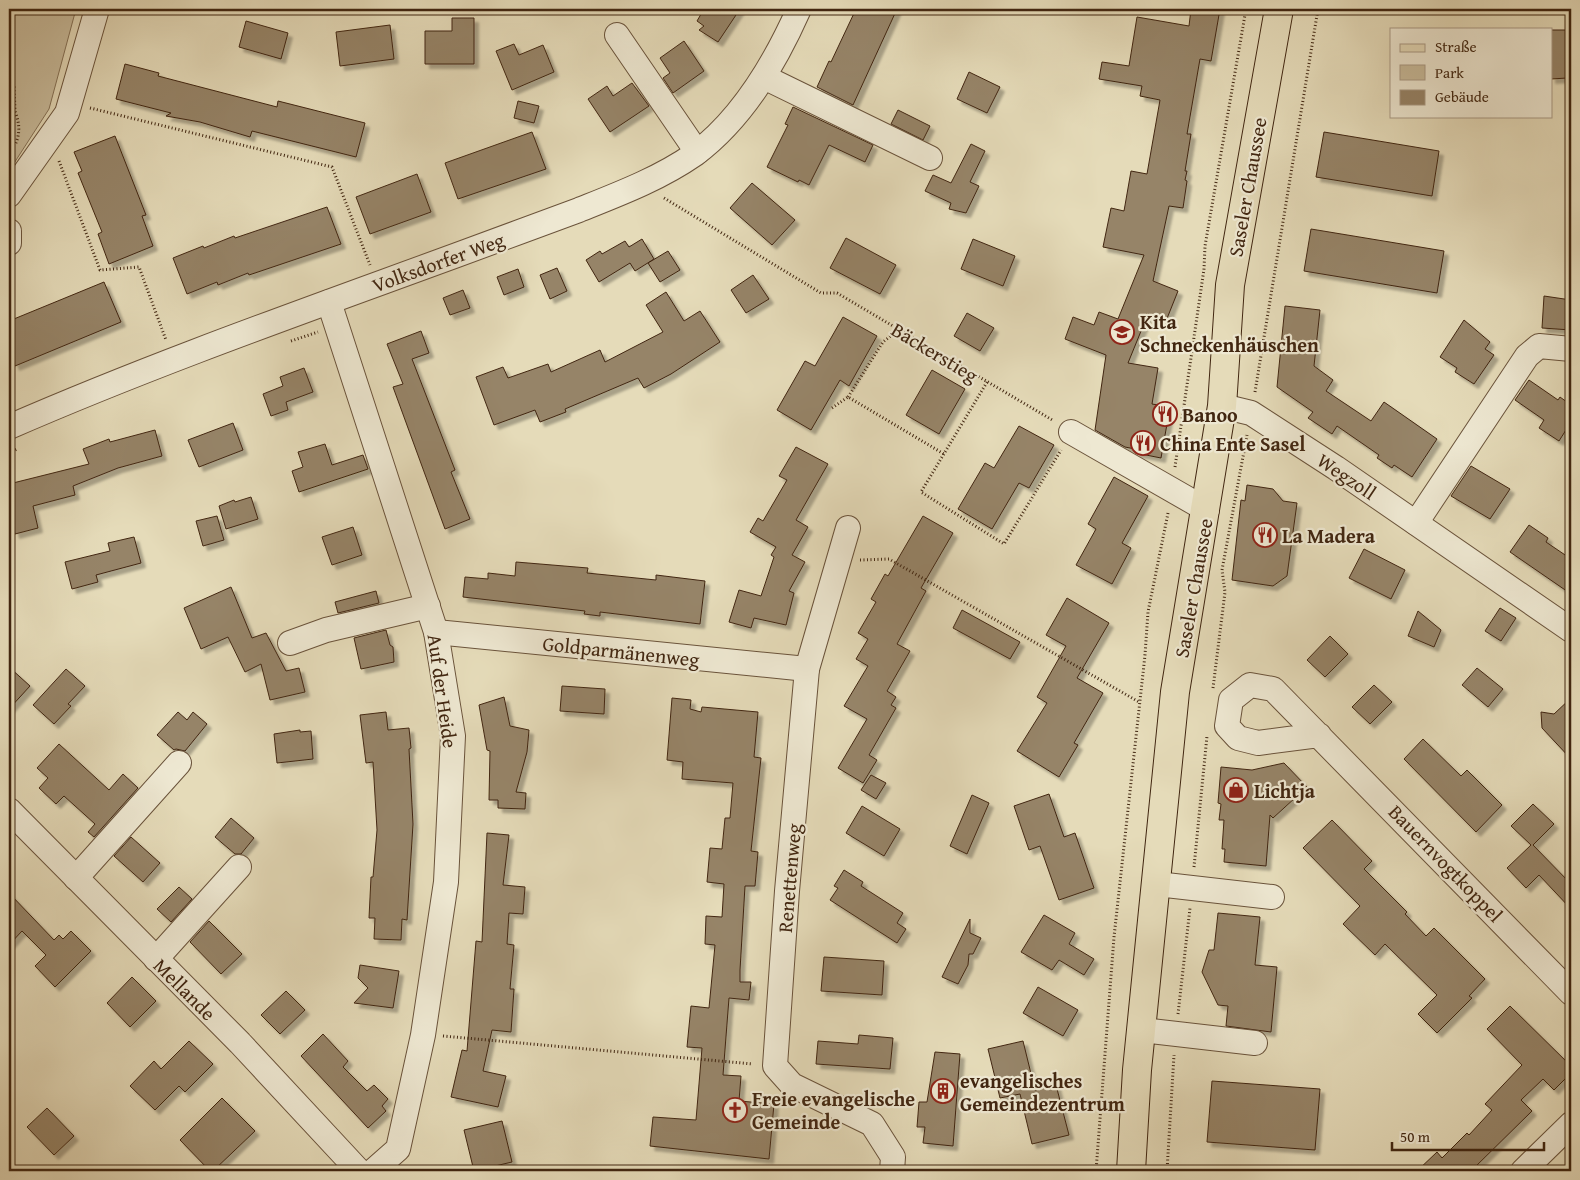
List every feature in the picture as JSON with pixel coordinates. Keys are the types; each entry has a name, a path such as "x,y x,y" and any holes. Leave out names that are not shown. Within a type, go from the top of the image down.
{"main road":[{"name":"Saseler Chaussee","path":"1132,1171 1142,1030 1175,692 1207,510 1222,406 1230,285 1279,9"}],"street":[{"path":"9,195 67,113 97,9"},
{"name":"Volksdorfer Weg","path":"9,427 174,359 632,189 664,173 697,152 727,124 764,77 799,9"},
{"path":"617,35 697,152"},
{"path":"764,77 930,158"},
{"path":"9,231 9,243"},
{"name":"Auf der Heide","path":"329,302 436,632 452,736 446,882 423,1035 398,1149 373,1171"},
{"path":"1416,523 1527,356 1540,346 1571,349"},
{"name":"Wegzoll","path":"1222,406 1251,413 1336,468 1571,630"},
{"path":"1077,438 1207,510"},
{"name":"Renettenweg","path":"775,1066 787,891 806,669 848,528"},
{"path":"290,643 326,630 428,606"},
{"name":"Goldparmänenweg","path":"436,632 806,669"},
{"name":"Bauernvogtkoppel","path":"1319,735 1571,993"},
{"path":"76,878 179,763"},
{"name":"Mellande","path":"9,810 240,1043 358,1171"},
{"path":"156,959 239,867"},
{"path":"1156,884 1272,897"},
{"path":"1142,1030 1254,1043"},
{"path":"775,1066 792,1085 872,1124 893,1158 892,1171"},
{"path":"1522,1171 1571,1124"}],"path":[{"path":"1096,1171 1114,937 1148,612 1172,490 1204,269 1205,246 1246,9"},
{"path":"1212,694 1225,592 1222,570 1269,315 1277,250 1318,9"},
{"path":"9,70 14,87 15,110"},
{"path":"9,99 18,117 18,139 12,153"},
{"path":"70,101 105,113 332,167 377,284"},
{"path":"41,150 60,162 100,270 139,267 174,359"},
{"name":"Bäckerstieg","path":"664,198 821,293 838,292 898,330 987,382 1019,398 1077,438"},
{"path":"832,408 848,397 883,342 898,330"},
{"path":"987,382 921,492 1004,544 1077,438"},
{"path":"848,397 944,454"},
{"path":"839,560 889,559 1139,702"},
{"path":"1167,1171 1170,1091 1208,732"},
{"path":"423,1035 775,1066"}],"green space":[{"path":"9,9 76,9 49,109 9,171"}],"building":[{"path":"704,9 740,9 718,42 699,30 704,26 697,21"},
{"path":"856,9 897,9 853,105 817,87"},
{"path":"1191,9 1220,9 1211,61 1200,59 1187,134 1191,134 1185,171 1187,171 1185,180 1187,181 1183,208 1169,206 1153,281 1178,291 1166,321 1148,314 1128,363 1158,368 1152,404 1170,407 1161,458 1136,453 1135,449 1125,447 1095,430 1106,355 1065,339 1073,317 1094,325 1099,312 1118,319 1144,255 1103,247 1111,208 1124,211 1131,171 1147,174 1160,100 1140,96 1142,86 1099,79 1102,62 1129,66 1137,17 1189,26"},
{"path":"452,18 474,18 474,64 425,64 425,31 452,31"},
{"path":"246,21 288,33 281,59 239,47"},
{"path":"390,25 394,59 340,66 336,32"},
{"path":"1552,30 1566,30 1567,78 1552,79"},
{"path":"684,41 704,71 673,93 663,78 670,73 660,58"},
{"path":"514,44 519,55 543,45 554,72 512,90 496,51"},
{"path":"125,64 159,73 158,76 277,107 278,101 365,123 356,157 252,131 250,137 200,122 166,116 171,113 116,99"},
{"path":"969,72 1000,87 987,113 957,99"},
{"path":"632,83 649,106 610,132 588,99 607,86 613,96"},
{"path":"518,101 539,106 534,123 514,118"},
{"path":"793,107 873,145 865,162 829,145 809,185 799,180 798,182 767,167 788,125 785,124"},
{"path":"898,110 930,126 923,140 891,124"},
{"path":"532,132 546,169 458,199 445,163"},
{"path":"1324,132 1439,151 1432,196 1316,177"},
{"path":"115,136 146,215 142,216 153,246 109,264 98,234 102,232 78,173 82,171 74,152"},
{"path":"971,144 985,151 970,182 979,186 966,213 949,209 951,203 925,191 933,175 951,183"},
{"path":"417,174 431,212 370,234 356,197"},
{"path":"752,183 795,220 772,245 730,208"},
{"path":"327,207 341,244 249,275 248,273 218,285 217,282 187,294 173,258 203,246 204,248 234,236 235,238"},
{"path":"1311,229 1444,251 1437,293 1304,271"},
{"path":"846,238 896,265 880,294 830,268"},
{"path":"642,239 654,259 635,271 630,263 599,282 586,260 600,251 602,254 625,241 629,247"},
{"path":"973,239 1015,256 1003,286 961,269"},
{"path":"668,251 680,270 660,282 648,263"},
{"path":"557,268 567,291 550,299 540,275"},
{"path":"518,269 524,287 504,295 497,277"},
{"path":"753,275 769,299 746,313 731,290"},
{"path":"104,282 121,322 15,366 9,351 9,321"},
{"path":"463,290 470,308 450,315 443,298"},
{"path":"666,292 684,321 700,311 720,342 671,374 644,388 638,378 565,409 566,412 540,422 535,410 494,425 476,377 503,367 508,378 548,364 551,372 600,350 605,362 663,332 646,305"},
{"path":"1544,296 1571,300 1571,330 1542,328"},
{"path":"1285,306 1320,310 1314,366 1333,380 1326,391 1371,421 1384,402 1437,439 1412,477 1394,465 1392,468 1377,458 1379,455 1337,426 1332,434 1308,418 1313,412 1277,387"},
{"path":"967,313 994,328 980,351 954,336"},
{"path":"843,317 877,336 849,386 840,380 811,430 777,410 805,361 815,366"},
{"path":"1464,320 1490,342 1485,349 1494,355 1474,384 1455,372 1457,368 1440,357"},
{"path":"421,331 429,353 412,359 455,470 451,472 470,519 445,529 393,387 403,384 387,344"},
{"path":"304,368 313,392 286,402 288,410 271,416 263,394 283,386 280,377"},
{"path":"932,370 965,389 939,434 906,415"},
{"path":"1529,380 1558,400 1560,397 1571,405 1571,422 1559,441 1539,428 1544,420 1515,400"},
{"path":"233,423 243,450 199,467 188,440"},
{"path":"1019,426 1054,445 1029,488 1019,483 992,529 958,509 985,463 994,468"},
{"path":"155,430 162,456 118,468 73,486 75,495 33,506 38,528 15,534 9,509 9,484 89,464 83,449 109,439 110,442"},
{"path":"325,444 332,465 363,455 368,469 299,492 292,471 303,467 298,452"},
{"path":"796,447 828,464 796,520 808,527 792,555 805,562 789,591 794,593 786,625 754,618 751,628 729,622 739,590 761,596 774,557 771,555 776,547 750,532 758,518 763,521 787,480 779,476"},
{"path":"1471,466 1510,489 1490,519 1451,496"},
{"path":"1114,477 1148,496 1122,543 1131,548 1112,584 1076,565 1096,529 1088,524"},
{"name":"La Madera","path":"1247,485 1273,489 1283,501 1297,503 1287,576 1273,586 1232,580 1241,500 1245,501"},
{"path":"251,497 258,519 226,529 219,506 234,500 235,502"},
{"path":"217,516 224,540 203,546 196,521"},
{"path":"923,516 953,533 921,588 926,591 897,644 910,651 887,691 896,697 891,705 896,708 869,755 877,760 863,783 838,768 867,719 844,706 868,666 856,659 868,639 858,633 876,602 871,599 885,574 888,576"},
{"path":"1529,525 1548,538 1546,542 1571,559 1571,594 1510,552"},
{"path":"353,527 362,555 332,565 322,537"},
{"path":"134,537 141,563 96,575 98,582 72,589 65,562 110,551 108,543"},
{"path":"1364,549 1405,570 1391,599 1349,578"},
{"path":"516,562 588,568 587,573 656,580 656,575 705,581 700,624 600,612 600,616 584,614 585,611 463,597 465,577 488,579 488,573 515,576"},
{"path":"231,587 252,638 266,633 286,671 299,668 305,692 270,700 261,664 245,672 228,637 201,649 184,608"},
{"path":"376,591 379,603 338,613 335,602"},
{"path":"1067,598 1109,623 1077,678 1103,693 1074,743 1078,745 1059,777 1017,751 1047,703 1037,697 1066,646 1046,635"},
{"path":"1500,608 1516,618 1501,641 1485,631"},
{"path":"962,610 1020,642 1010,659 953,628"},
{"path":"1418,611 1441,630 1434,647 1408,636"},
{"path":"386,630 390,645 393,647 394,662 361,669 354,638"},
{"path":"1330,636 1348,654 1325,677 1307,660"},
{"path":"9,667 30,686 9,709"},
{"path":"1477,668 1503,689 1488,707 1462,685"},
{"path":"66,669 85,686 68,704 71,706 54,724 33,705"},
{"path":"1374,685 1392,702 1370,724 1352,707"},
{"path":"562,686 605,689 604,714 560,711"},
{"path":"504,697 510,726 529,730 527,752 516,792 526,793 525,809 498,808 498,800 489,800 490,751 487,750 479,705"},
{"path":"672,698 691,700 690,709 701,712 702,707 758,712 754,757 761,758 751,851 758,852 755,886 745,886 740,970 740,982 751,982 749,1000 729,998 723,1075 741,1076 739,1101 774,1104 769,1159 650,1146 653,1117 696,1120 702,1048 687,1047 691,1006 709,1008 715,945 705,944 706,916 722,917 724,884 707,882 710,848 722,849 725,818 730,818 733,783 682,779 683,762 667,760"},
{"path":"1571,698 1571,759 1542,728 1541,712 1554,714"},
{"path":"178,712 187,720 193,712 207,724 185,751 174,750 157,735"},
{"path":"386,712 388,730 409,728 411,748 409,749 413,824 407,920 402,919 401,940 374,939 375,918 369,918 371,877 373,877 377,830 373,762 366,763 360,715"},
{"path":"300,730 300,732 311,731 313,759 277,763 274,734"},
{"path":"1423,739 1461,776 1467,770 1502,805 1476,832 1404,759"},
{"path":"59,744 109,790 123,774 138,788 94,837 88,832 95,824 64,796 56,804 39,788 48,778 37,768"},
{"path":"1284,763 1307,787 1273,818 1270,815 1266,866 1224,862 1225,849 1222,849 1224,820 1219,820 1221,804 1218,803 1221,767 1252,770"},
{"path":"871,775 886,783 876,799 861,790"},
{"path":"1049,794 1064,837 1075,833 1094,888 1059,900 1040,846 1029,850 1014,806"},
{"path":"972,795 989,803 967,854 950,846"},
{"path":"1533,804 1554,824 1533,845 1571,884 1571,909 1539,875 1526,888 1507,868 1531,845 1511,826"},
{"path":"862,806 900,829 884,856 846,833"},
{"path":"231,818 254,838 241,854 235,854 215,837"},
{"path":"1332,820 1372,861 1364,869 1407,912 1405,914 1426,936 1434,928 1485,979 1469,996 1472,998 1437,1033 1418,1014 1437,995 1385,944 1375,955 1343,924 1360,906 1303,848"},
{"path":"487,833 509,835 503,885 525,887 523,914 509,913 507,944 514,945 510,989 514,989 511,1032 492,1030 483,1071 506,1076 498,1107 451,1097 462,1050 467,1051 476,941 482,942"},
{"path":"131,837 160,863 143,882 114,856"},
{"path":"844,870 863,882 861,886 903,913 897,923 906,929 897,943 830,900 838,888 834,886"},
{"path":"179,887 192,899 171,922 157,909"},
{"path":"9,893 54,940 59,935 63,939 71,931 91,951 55,987 35,966 46,955 22,931 9,945"},
{"path":"1218,913 1260,917 1255,965 1277,967 1271,1032 1226,1026 1228,1006 1218,1005 1202,972 1209,950 1214,950"},
{"path":"1044,915 1075,933 1069,944 1094,959 1084,975 1059,960 1052,970 1021,952"},
{"path":"970,919 970,933 981,938 973,954 969,954 968,965 958,984 942,977"},
{"path":"209,921 242,954 221,974 190,942"},
{"path":"824,957 884,961 882,995 821,991"},
{"path":"360,965 399,971 393,1008 354,1003 368,988 358,978"},
{"path":"132,977 156,1001 130,1027 107,1003"},
{"path":"1038,987 1078,1010 1063,1036 1023,1013"},
{"path":"286,991 305,1010 280,1034 261,1015"},
{"path":"1510,1006 1571,1066 1571,1073 1554,1090 1543,1079 1521,1100 1532,1111 1471,1171 1417,1171 1437,1152 1442,1158 1467,1133 1469,1135 1492,1110 1485,1104 1522,1065 1487,1029"},
{"path":"323,1034 348,1061 343,1067 367,1091 374,1085 388,1099 382,1106 386,1111 368,1128 301,1056"},
{"path":"859,1035 893,1038 890,1069 816,1064 818,1041 858,1044"},
{"path":"189,1041 213,1064 185,1092 179,1086 155,1110 130,1086 154,1061 161,1069"},
{"path":"1023,1041 1035,1090 1056,1085 1069,1135 1032,1144 1020,1094 1000,1098 988,1049"},
{"name":"evangelisches Gemeindezentrum","path":"935,1052 960,1054 953,1146 923,1143 925,1127 917,1127 919,1102 927,1102"},
{"path":"1212,1081 1320,1089 1315,1150 1207,1142"},
{"path":"222,1098 255,1131 213,1171 210,1171 180,1140"},
{"path":"47,1108 74,1136 54,1155 27,1127"},
{"path":"502,1121 512,1162 474,1171 464,1130"}],"place":[{"name":"Kita Schneckenhäuschen","path":"1122,332"},
{"name":"Banoo","path":"1165,414"},
{"name":"China Ente Sasel","path":"1143,443"},
{"name":"La Madera","path":"1265,535"},
{"name":"Lichtja","path":"1236,790"},
{"name":"evangelisches Gemeindezentrum","path":"943,1091"},
{"name":"Freie evangelische Gemeinde","path":"735,1110"}]}
